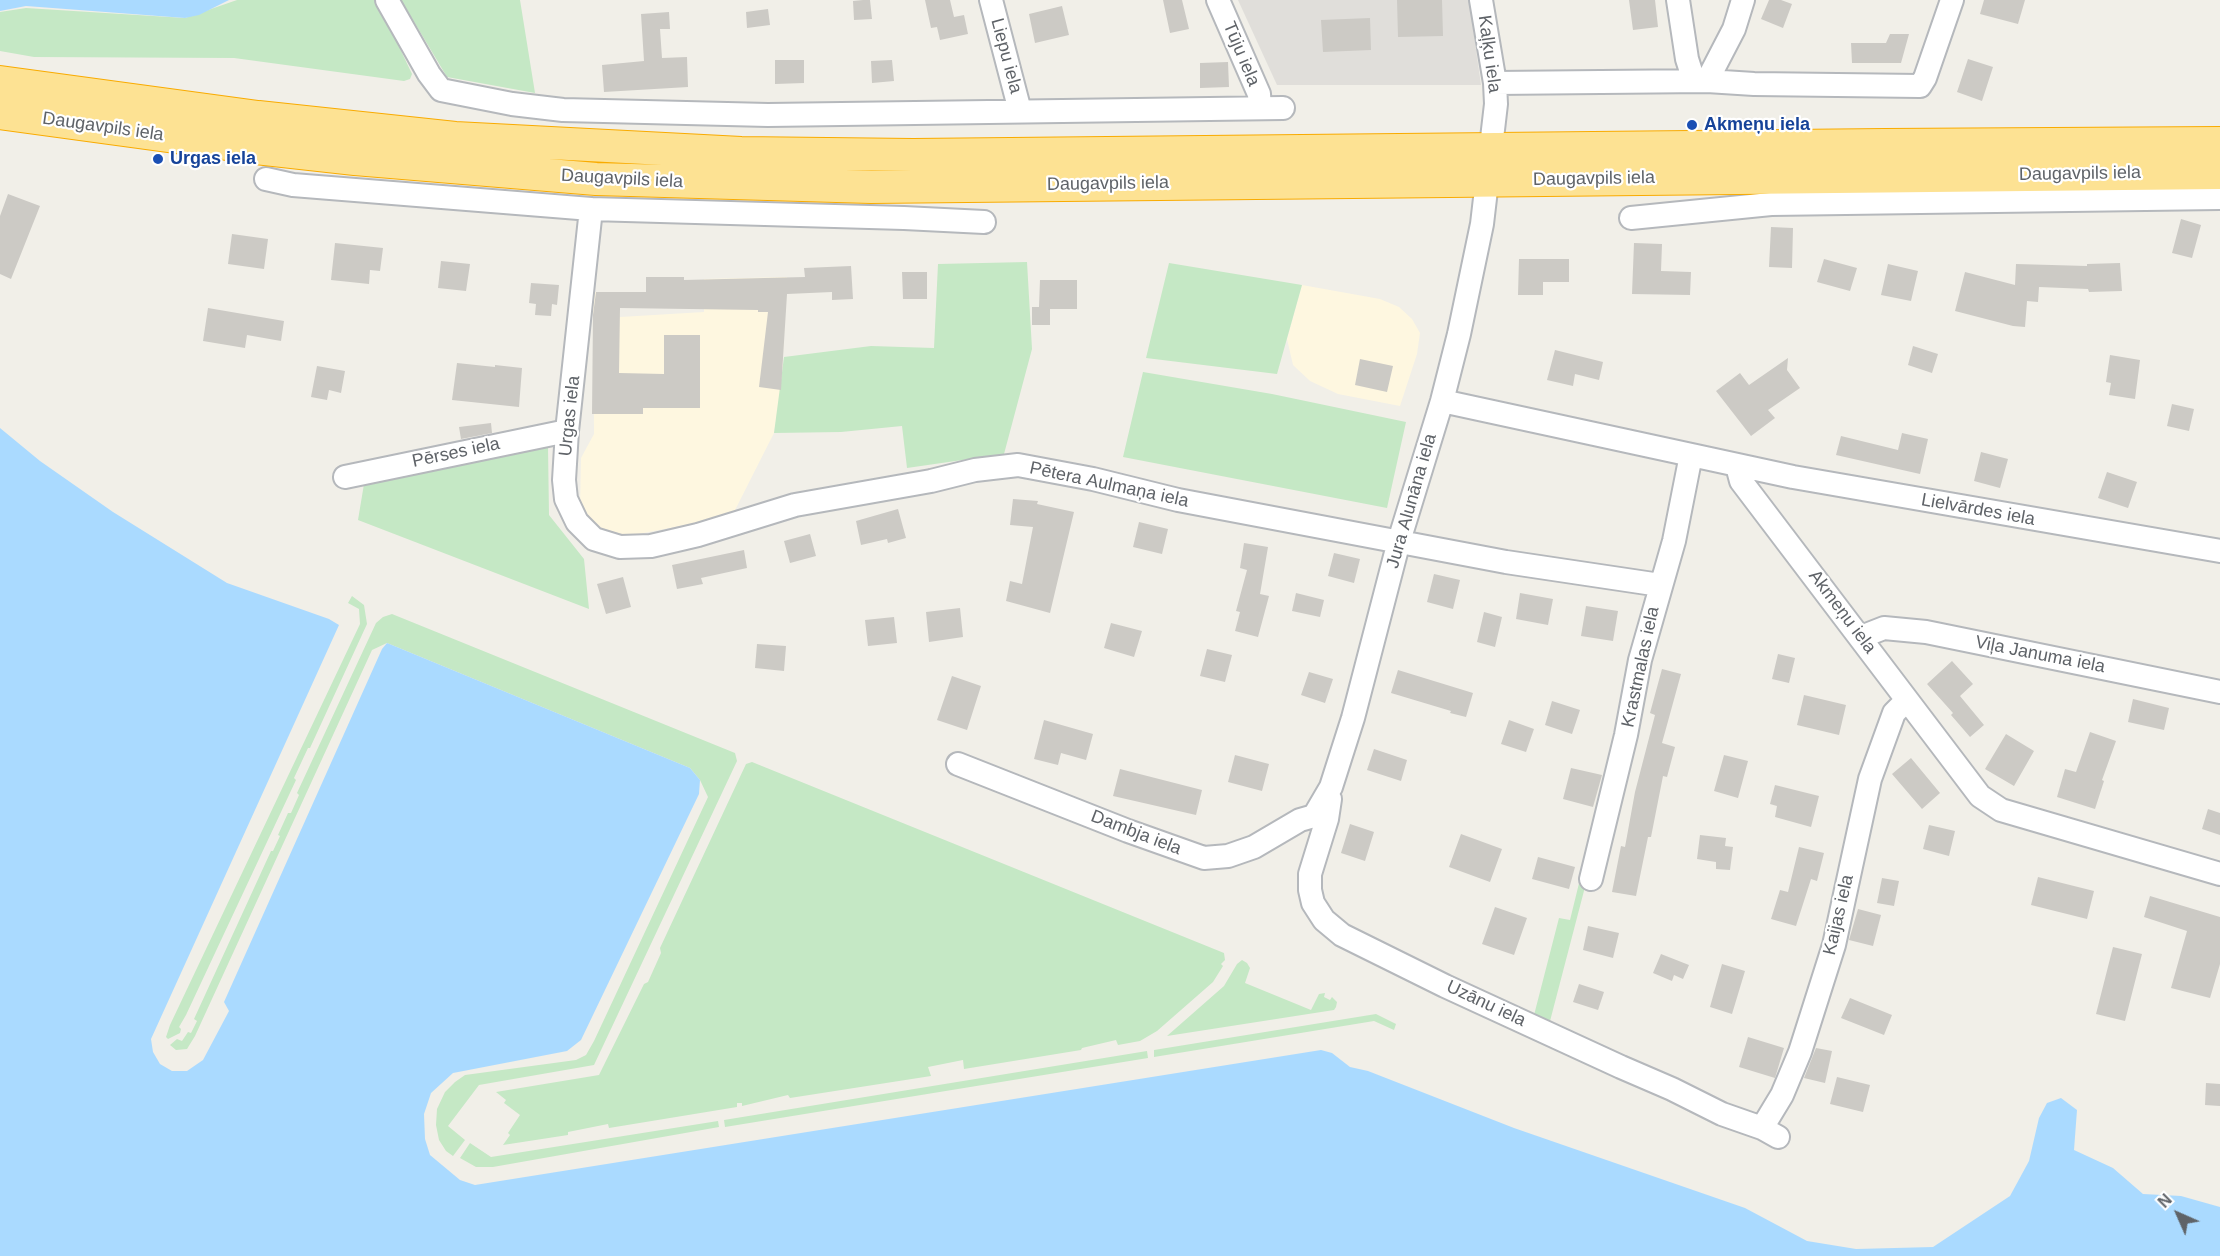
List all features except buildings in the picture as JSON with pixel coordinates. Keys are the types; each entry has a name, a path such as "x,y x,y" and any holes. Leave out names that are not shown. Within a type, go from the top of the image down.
{"highway":[{"name":"Daugavpils iela","path":"0,82 258,117 455,138 741,153 913,155 2216,139"},
{"name":"Daugavpils iela","path":"0,113 333,157 596,179 871,187 2220,173"}],"street":[{"path":"387,0 429,74 441,90 513,104 574,110 768,116 1283,108"},
{"name":"Liepu iela","path":"991,0 1020,111"},
{"name":"Tūju iela","path":"1218,0 1259,94 1260,108"},
{"name":"Kaļķu iela","path":"1481,0 1495,83 1496,104 1487,180"},
{"path":"1678,0 1687,59 1701,81"},
{"path":"1701,81 1734,28 1743,0"},
{"path":"1495,83 1701,81 1920,86 1925,78 1952,0"},
{"path":"266,179 293,185 591,209 984,222"},
{"name":"Jura Alunāna iela","path":"1314,816 1331,788 1353,718 1399,541 1442,401 1482,224 1487,180"},
{"path":"1631,218 1771,204 2220,198"},
{"name":"Urgas iela","path":"564,480 567,431 591,209"},
{"path":"1442,401 1737,466"},
{"name":"Pērses iela","path":"345,477 567,431"},
{"name":"Krastmalas iela","path":"1591,879 1626,735 1640,660 1674,541 1691,455"},
{"name":"Pētera Aulmaņa iela","path":"564,480 566,499 577,522 594,539 620,547 651,546 698,535 795,505 931,481 975,470 1018,465 1094,479 1178,500 1506,562 1660,585"},
{"name":"Lielvārdes iela","path":"1737,466 1936,503 2220,551"},
{"name":"Akmeņu iela","path":"1737,466 1741,481 1980,796 2001,810 2220,874"},
{"name":"Viļa Januma iela","path":"1861,637 1884,628 1926,632 2220,692"},
{"name":"Kaijas iela","path":"1770,1133 1782,1095 1800,1052 1834,945 1870,779 1894,713 1907,700"},
{"name":"Dambja iela","path":"958,764 1128,831 1204,858 1228,856 1254,847 1300,820 1314,816"},
{"name":"Uzānu iela","path":"1331,788 1327,819 1310,874 1310,890 1313,903 1324,920 1342,935 1445,986 1722,1114 1770,1133"}],"shaded area":[{"path":"1238,0 1469,0 1481,85 1277,85"},
{"path":"787,277 781,390 774,433 732,516 628,536 595,526 580,508 581,458 594,434 593,292 620,292 620,317 704,312 704,279"},
{"path":"1302,285 1380,299 1399,307 1412,319 1420,333 1417,354 1400,406 1338,394 1310,381 1293,365 1287,339"}],"green space":[{"path":"237,0 377,0 412,74 410,79 404,81 234,58 34,57 0,51 0,12 26,8 185,18"},
{"path":"401,0 520,0 535,93 447,77"},
{"path":"1027,262 1032,349 1004,454 907,468 902,426 841,432 774,433 784,357 871,346 934,348 938,264"},
{"path":"1169,263 1302,285 1277,374 1146,358"},
{"path":"1143,372 1272,394 1406,422 1387,508 1123,457"},
{"path":"548,447 549,515 584,559 589,609 358,520 364,484"},
{"path":"352,596 364,605 367,624 179,1027 180,1033 168,1039 166,1037 170,1025 360,624 359,609 348,603"},
{"path":"392,614 735,753 737,761 594,1065 479,1085 448,1126 465,1140 453,1156 446,1151 439,1140 436,1125 437,1109 445,1092 455,1082 465,1075 576,1060 586,1055 708,797 700,780 690,768 387,643 372,650 195,1036 187,1049 176,1050 170,1045 177,1039 182,1041 188,1032 191,1033 197,1021 194,1019 280,836 278,835 288,813 291,813 299,795 297,793 376,623"},
{"path":"752,762 1224,953 1225,960 1221,964 1223,966 1213,982 1157,1031 1140,1041 1118,1045 1116,1040 1081,1050 964,1069 963,1060 928,1067 931,1076 790,1098 788,1095 742,1106 742,1103 737,1103 737,1107 609,1128 608,1124 568,1132 568,1135 503,1145 520,1115 504,1103 506,1100 496,1092 599,1075 644,984 648,982 661,953 660,948 746,764"},
{"path":"1583,867 1585,887 1549,1025 1533,1019 1559,918 1570,920"},
{"path":"1242,960 1250,968 1245,983 1311,1010 1319,994 1325,993 1324,997 1330,1000 1332,997 1337,1002 1336,1007 1334,1010 1167,1036 1224,986 1237,964"},
{"path":"1376,1014 1396,1024 1394,1030 1374,1021 1154,1057 1154,1050"},
{"path":"1147,1051 1148,1058 725,1127 724,1120"},
{"path":"718,1121 719,1127 493,1167 476,1167 460,1158 470,1143 491,1157"}],"water":[{"path":"0,0 229,0 199,15 185,18 26,6 0,11"},
{"path":"0,428 40,461 113,512 227,583 329,619 339,625 151,1039 153,1052 160,1064 172,1071 187,1071 203,1060 229,1011 224,1002 382,649 387,643 690,768 700,780 699,794 581,1040 567,1051 453,1073 431,1093 424,1114 425,1139 430,1155 460,1180 475,1185 1321,1050 1332,1053 1350,1067 1368,1071 1514,1128 1745,1208 1807,1241 1856,1249 1933,1247 2010,1196 2029,1161 2039,1118 2047,1103 2061,1098 2077,1110 2074,1150 2113,1168 2143,1194 2181,1196 2220,1207 2220,1256 0,1256"}],"place":[{"name":"Akmeņu iela","path":"1692,125"},
{"name":"Urgas iela","path":"158,159"}]}
